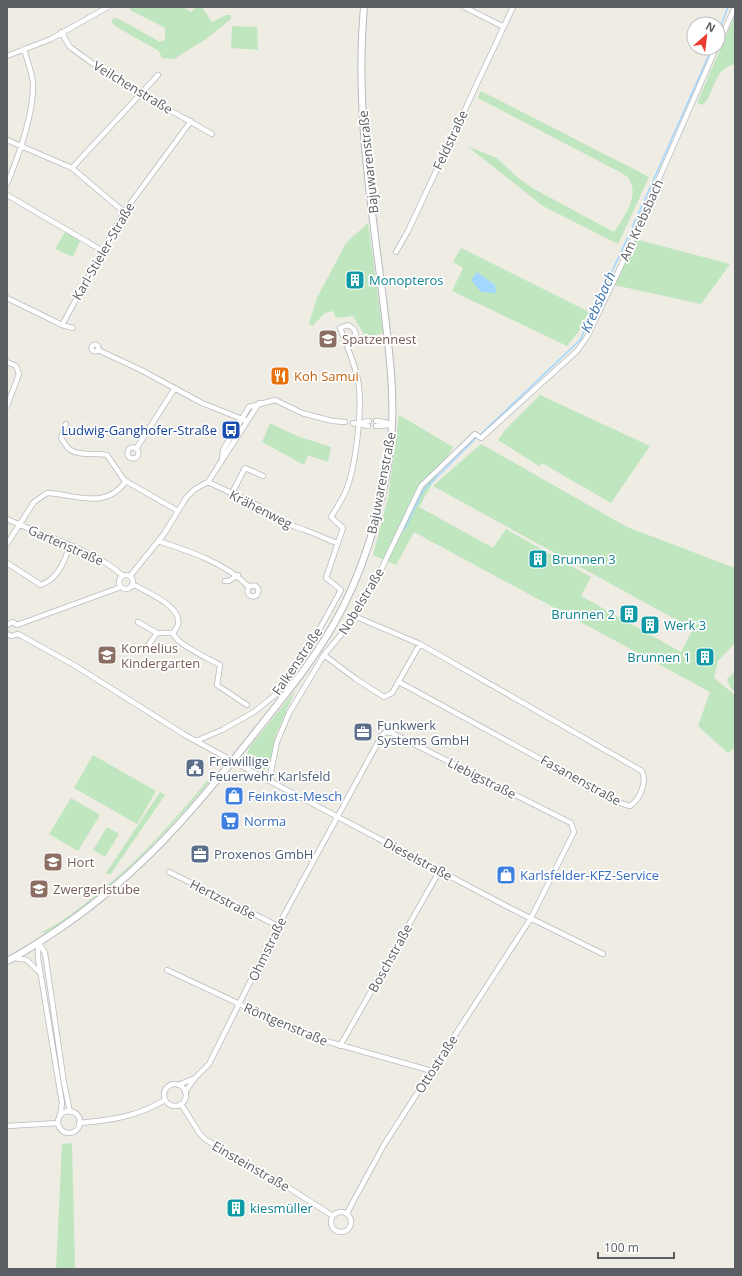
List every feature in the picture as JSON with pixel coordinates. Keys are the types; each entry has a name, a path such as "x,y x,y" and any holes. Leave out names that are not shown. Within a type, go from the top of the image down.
{"main road":[{"name":"Bajuwarenstraße","path":"10,959 89,908 150,856 201,801 294,683 319,648 342,609 362,564 378,510 392,425 391,372 388,334 363,127 361,78 364,7"}],"street":[{"path":"7,56 24,50 108,7"},
{"path":"464,7 504,27"},
{"name":"Feldstraße","path":"396,252 408,231 513,7"},
{"path":"726,27 735,7"},
{"name":"Veilchenstraße","path":"61,32 70,47 110,76 212,134"},
{"path":"7,184 21,146 31,107 33,82 24,50"},
{"name":"Am Krebsbach","path":"475,434 481,438 577,350 587,336 620,268 713,56"},
{"path":"72,168 158,75"},
{"name":"Karl-Stieler-Straße","path":"62,325 124,212 191,121"},
{"path":"7,140 72,168 124,212"},
{"path":"7,195 103,251"},
{"path":"7,298 62,325 73,328"},
{"path":"337,543 343,528 331,516 346,492 354,462 359,423 358,381 346,342"},
{"path":"98,350 202,403 247,422"},
{"path":"7,362 16,366 19,374 7,406"},
{"path":"136,449 175,388"},
{"path":"222,458 224,450 249,407 259,403 275,400 309,415 332,421 345,422"},
{"path":"130,576 158,541 194,489 208,482 222,458 229,451 259,403"},
{"path":"376,424 385,422 392,425"},
{"path":"353,423 369,423"},
{"path":"66,424 61,438 69,449 89,455 100,453 107,455 126,481 178,511"},
{"name":"Nobelstraße","path":"269,781 283,726 297,698 324,655 354,616 377,578 421,486 475,434"},
{"path":"232,493 244,468 263,476"},
{"path":"7,544 18,524 34,502 47,493 82,499 105,497 120,489 126,481"},
{"name":"Krähenweg","path":"208,482 259,506 264,512 284,524 306,530 337,543"},
{"name":"Gartenstraße","path":"7,519 112,566 122,575"},
{"path":"158,541 205,559 238,575 249,587"},
{"name":"Falkenstraße","path":"196,741 222,730 251,708 274,695 299,662 315,638 341,590 326,578 337,543"},
{"path":"7,563 41,585 51,581 66,556 69,546"},
{"path":"121,587 118,581 122,575 130,576"},
{"path":"225,581 229,581 238,575"},
{"path":"8,622 17,624 121,587 127,589 132,584 133,580 130,576"},
{"path":"132,584 173,608 178,616 178,624 173,633"},
{"name":"Fasanenstraße","path":"354,616 420,644 642,771 644,781 637,801 630,806 623,804 399,682"},
{"path":"138,622 157,633 173,633"},
{"path":"17,624 19,630 18,634"},
{"path":"145,650 157,633"},
{"path":"173,633 175,638 183,644 220,665 217,685 251,708"},
{"path":"7,634 11,636 18,634 74,665 196,741 233,761"},
{"path":"324,655 356,679 384,697 392,693 420,644"},
{"name":"Liebigstraße","path":"337,817 382,735 386,732 392,733 416,744 571,823 574,832 531,918"},
{"name":"Dieselstraße","path":"233,761 531,918 604,954"},
{"name":"Ohmstraße","path":"195,1078 209,1064 278,926 337,817"},
{"name":"Boschstraße","path":"340,1046 440,870"},
{"name":"Hertzstraße","path":"169,872 278,926"},
{"name":"Ottostraße","path":"347,1213 385,1143 531,918"},
{"path":"38,942 41,976 62,1103 58,1123 62,1131 69,1133 75,1131 79,1122 78,1116 70,1112 66,1112 60,1116"},
{"path":"38,942 45,953 64,1083 70,1112"},
{"path":"10,959 27,960 38,969 41,976"},
{"name":"Röntgenstraße","path":"167,970 308,1036 432,1071"},
{"path":"195,1078 185,1092 184,1101 181,1104 172,1106 165,1100 164,1095 166,1089 172,1085 178,1085 195,1078"},
{"path":"178,1085 185,1092"},
{"path":"79,1122 125,1117 153,1107 165,1100"},
{"name":"Einsteinstraße","path":"181,1104 206,1140 275,1179 333,1216"},
{"path":"7,1126 58,1123"},
{"path":"340,1212 347,1213 351,1218 351,1225 344,1232 337,1231 332,1227 331,1220 333,1216 340,1212"}],"green space":[{"path":"130,7 183,7 191,12 196,7 202,7 212,22 226,15 231,15 231,19 206,39 174,59 162,58 159,51 115,26 111,21 114,18 119,19 160,42 165,40 165,28 130,10"},
{"path":"735,15 735,64 728,67 719,75 703,105 697,103 717,56 726,56 726,36"},
{"path":"232,26 257,27 258,50 231,48"},
{"path":"481,91 649,177 618,244 543,206 467,146 497,158 518,178 534,189 614,232 626,214 631,200 633,192 629,179 625,175 478,98"},
{"path":"368,223 383,333 366,338 353,316 336,318 333,311 325,313 312,326 309,323 317,298 346,243"},
{"path":"65,232 80,241 73,257 55,249"},
{"path":"635,239 730,264 701,304 614,285"},
{"path":"461,248 589,312 579,331 567,346 452,291 463,268 453,262"},
{"path":"540,395 650,446 611,503 542,463 539,466 498,440 506,429"},
{"path":"399,415 453,447 419,507 493,548 506,529 591,577 581,596 681,652 693,629 433,486 481,444 627,527 735,568 735,643 718,661 714,678 735,695 735,748 728,753 698,726 710,692 414,532 396,565 373,555 388,497"},
{"path":"270,423 297,436 331,447 328,462 308,455 304,465 262,442"},
{"path":"735,671 735,692 730,687 727,679"},
{"path":"295,691 276,734 270,764 247,754 249,748"},
{"path":"93,755 156,791 137,824 74,788"},
{"path":"256,760 269,765 265,770 260,771 252,767"},
{"path":"213,774 216,774 165,832 129,868 90,902 59,925 44,933 40,933 77,910 114,880 144,851"},
{"path":"160,792 165,795 110,875 106,873"},
{"path":"71,798 100,815 78,851 49,834"},
{"path":"107,827 119,834 105,857 93,850"},
{"path":"72,1143 75,1269 56,1269 62,1144"}],"water":[{"path":"477,272 495,285 496,293 481,292 471,280"}],"waterway":[{"name":"Krebsbach","path":"725,16 728,7"},
{"name":"Krebsbach","path":"480,435 580,340 629,235 708,56"},
{"name":"Krebsbach","path":"405,529 423,491 477,437"}],"place":[{"name":"Monopteros","path":"355,280"},
{"name":"Spatzennest","path":"328,339"},
{"name":"Koh Samui","path":"280,376"},
{"name":"Ludwig-Ganghofer-Straße","path":"231,430"},
{"name":"Brunnen 3","path":"538,559"},
{"name":"Brunnen 2","path":"629,614"},
{"name":"Werk 3","path":"650,625"},
{"name":"Kornelius Kindergarten","path":"107,655"},
{"name":"Brunnen 1","path":"705,657"},
{"name":"Funkwerk Systems GmbH","path":"363,732"},
{"name":"Freiwillige Feuerwehr Karlsfeld","path":"195,768"},
{"name":"Feinkost-Mesch","path":"234,796"},
{"name":"Norma","path":"230,821"},
{"name":"Proxenos GmbH","path":"200,854"},
{"name":"Hort","path":"53,862"},
{"name":"Karlsfelder-KFZ-Service","path":"506,875"},
{"name":"Zwergerlstube","path":"39,889"},
{"name":"kiesmüller","path":"236,1208"}]}
